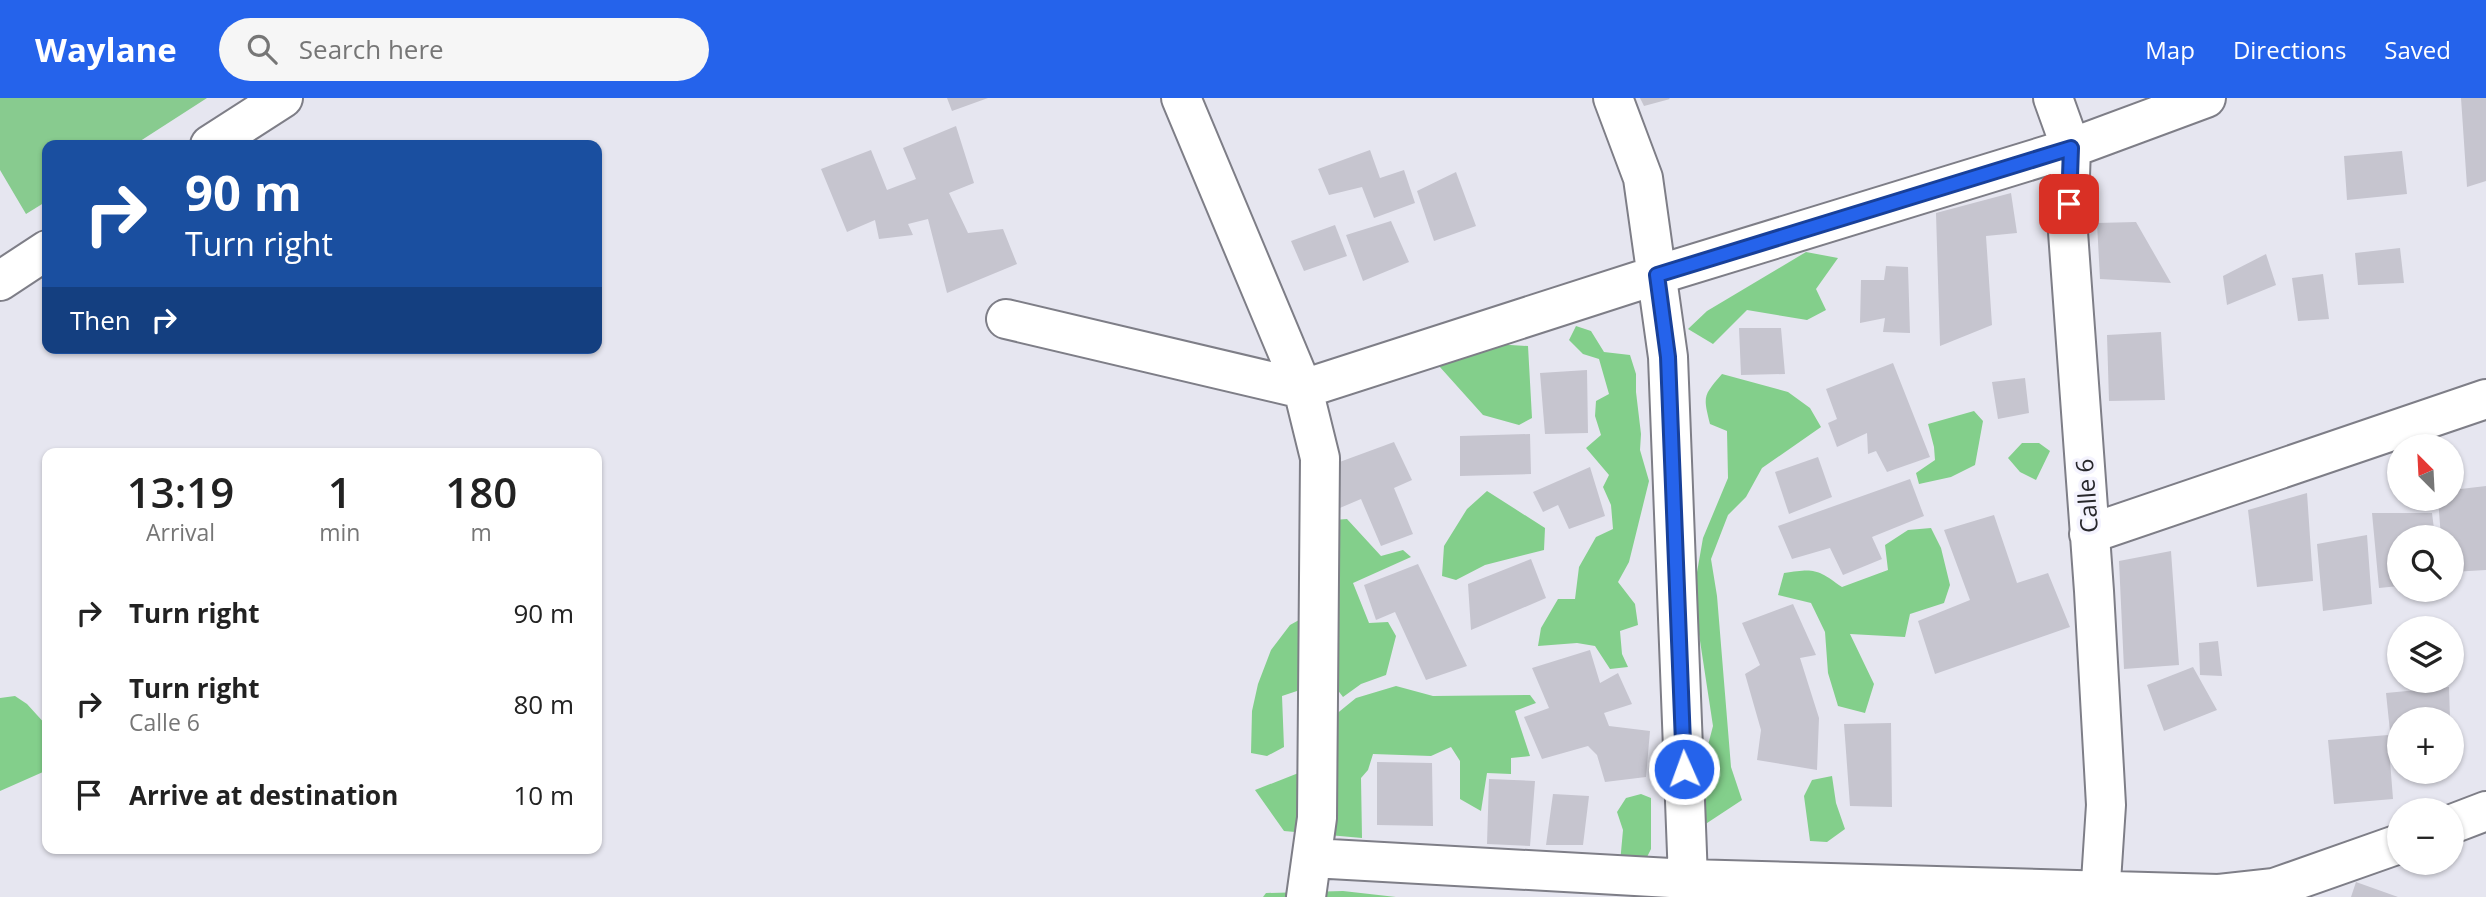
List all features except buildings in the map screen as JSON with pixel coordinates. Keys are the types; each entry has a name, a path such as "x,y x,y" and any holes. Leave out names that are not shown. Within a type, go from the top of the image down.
{"street":[{"path":"218,140 283,98"},
{"path":"1181,98 1303,388 1320,458 1317,818 1306,897"},
{"path":"1613,98 1643,178 1668,357 1688,879"},
{"name":"Calle 6","path":"2053,98 2071,148 2068,232 2094,591 2106,805 2100,894"},
{"path":"1006,319 1303,388 1657,275 2071,148 2206,98"},
{"path":"0,281 42,253"},
{"path":"2089,534 2486,399"},
{"path":"2464,819 2486,811"},
{"path":"1312,858 1688,879 2100,894 2219,894 2274,888 2387,848"}],"green space":[{"path":"0,98 207,98 142,140 42,140 42,204 26,214 0,170"},
{"path":"1806,252 1838,258 1816,289 1826,310 1807,320 1747,310 1713,344 1688,329 1707,311"},
{"path":"1576,326 1591,331 1604,352 1630,355 1636,374 1640,450 1649,481 1629,562 1618,582 1635,604 1638,625 1620,631 1622,654 1628,667 1610,669 1595,646 1577,643 1538,646 1541,628 1558,599 1575,599 1579,567 1596,537 1613,529 1611,505 1603,487 1609,475 1586,448 1601,435 1595,416 1596,401 1609,394 1599,359 1583,354 1569,340"},
{"path":"1478,346 1528,346 1532,418 1519,425 1483,415 1439,366"},
{"path":"1722,374 1788,392 1810,408 1821,427 1762,468 1746,497 1728,515 1711,559 1717,596 1731,767 1742,800 1701,827 1695,795 1713,726 1693,595 1703,538 1728,478 1727,431 1710,424 1706,407 1708,392"},
{"path":"1974,411 1983,421 1975,465 1951,477 1919,484 1916,473 1935,460 1928,424"},
{"path":"2022,443 2039,443 2050,451 2036,480 2020,472 2008,458"},
{"path":"1487,491 1545,528 1544,550 1485,565 1456,580 1442,576 1444,546 1467,509"},
{"path":"1347,519 1381,556 1403,550 1411,557 1353,583 1369,623 1388,622 1396,636 1386,675 1361,684 1343,697 1330,680 1282,696 1284,747 1267,756 1251,753 1252,711 1258,684 1271,650 1290,625 1335,600 1307,522"},
{"path":"1931,528 1941,548 1950,585 1944,603 1910,614 1905,637 1850,634 1874,684 1865,713 1838,706 1828,673 1825,632 1811,603 1778,595 1784,573 1815,571 1842,587 1888,570 1885,545 1908,530"},
{"path":"1396,686 1433,696 1530,695 1536,703 1515,711 1530,756 1511,758 1511,774 1487,773 1481,811 1460,799 1460,761 1451,747 1431,756 1373,754 1368,770 1361,778 1362,838 1284,831 1255,790 1301,772 1297,746 1356,698"},
{"path":"15,696 27,704 42,720 42,772 0,791 0,698"},
{"path":"1832,776 1836,803 1845,829 1827,842 1810,841 1804,796 1812,780"},
{"path":"1641,794 1651,798 1651,849 1645,861 1620,863 1623,830 1617,812 1626,798"},
{"path":"1343,891 1396,897 1263,897 1266,893"}],"route":[{"path":"1684,769 1668,357 1657,275 2071,148 2069,204"}]}
